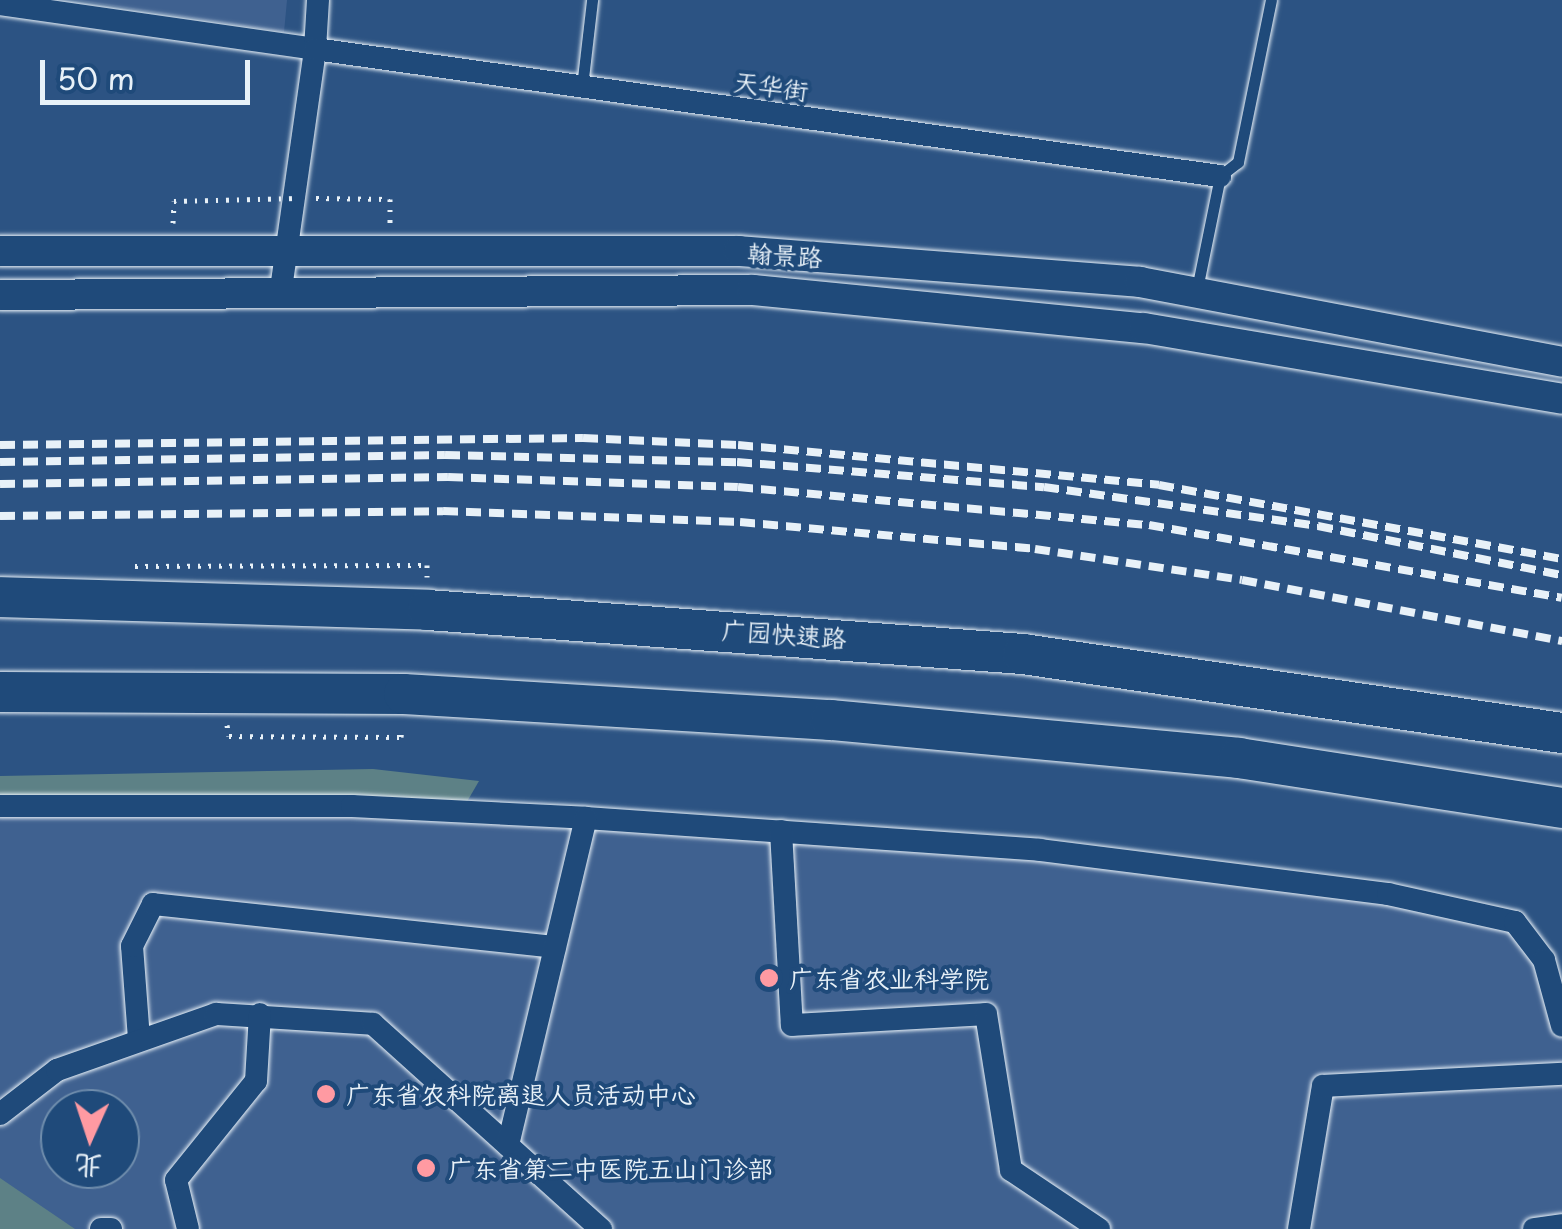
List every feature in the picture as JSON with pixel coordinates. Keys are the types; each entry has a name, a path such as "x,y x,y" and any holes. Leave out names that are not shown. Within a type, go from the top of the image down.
{"highway":[{"name":"广园快速路","path":"0,598 338,606 787,634 1023,654 1464,716 1562,734"},
{"path":"0,692 100,690 601,704 1238,758 1562,808"},
{"path":"0,703 100,690"},
{"path":"1464,716 1562,746"},
{"path":"1238,758 1562,834"}],"street":[{"path":"281,289 315,49 318,0"},
{"name":"天华街","path":"0,4 1220,176"},
{"name":"翰景路","path":"0,251 739,251 1140,282 1562,362"},
{"name":"翰景路","path":"0,295 281,289 752,290 1144,328 1562,398"},
{"path":"0,806 352,806 586,818 1040,850 1388,894 1515,922 1544,960 1562,1026"},
{"path":"508,1145 586,818"},
{"path":"781,831 792,1025 986,1014 1011,1170 1099,1229"},
{"path":"139,1039 132,946 153,904 555,947"},
{"path":"0,1114 58,1070 216,1014 373,1024 601,1229"},
{"path":"188,1229 176,1180 256,1081 260,1014"},
{"path":"1299,1229 1323,1086 1562,1074"},
{"path":"1534,1229 1562,1224"},
{"path":"101,1228 111,1229"}],"lane":[{"path":"582,87 592,0"},
{"path":"1196,293 1220,176 1238,162 1271,0"}],"path":[{"path":"174,201 390,200"},
{"path":"135,562 427,565"},
{"path":"229,736 401,737"}],"shaded area":[{"path":"74,0 287,0 284,32"},
{"name":"广东省农业科学院","path":"0,806 352,806 1040,850 1515,922 1562,1034 1562,1229 0,1229"}],"green space":[{"path":"373,769 479,781 461,812 0,807 0,776"},
{"path":"0,1178 75,1229 0,1229"}],"railway":[{"path":"0,445 583,438 738,445 1159,485 1562,559"},
{"path":"0,462 445,455 737,462 1044,487 1318,526 1562,575"},
{"path":"0,484 448,477 738,487 1149,525 1562,598"},
{"path":"0,516 443,511 740,522 1035,549 1242,580 1562,641"}],"place":[{"name":"广东省农业科学院","path":"769,978"},
{"name":"广东省农科院离退人员活动中心","path":"326,1094"},
{"name":"广东省第二中医院五山门诊部","path":"426,1168"}]}
